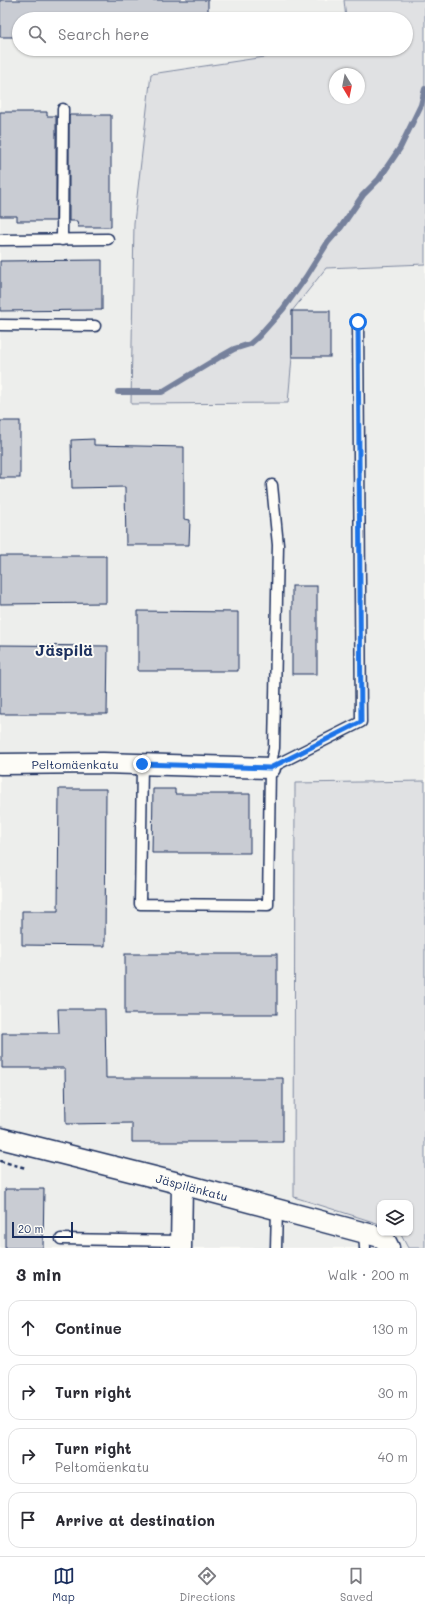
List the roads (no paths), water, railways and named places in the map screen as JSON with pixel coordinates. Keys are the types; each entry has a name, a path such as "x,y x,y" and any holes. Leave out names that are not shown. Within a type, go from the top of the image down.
{"street":[{"name":"Peltomäenkatu","path":"0,764 142,764 270,768"},
{"name":"Jäspilänkatu","path":"0,1138 277,1209 364,1240 387,1243"},
{"path":"181,1244 182,1184"}],"lane":[{"path":"62,240 63,110"},
{"path":"0,240 108,239"},
{"path":"270,768 361,722 358,322"},
{"path":"0,325 95,326"},
{"path":"142,764 140,904 268,905 270,768 274,748 278,545 272,485"},
{"path":"276,1248 277,1209"},
{"path":"61,1240 181,1244"}],"waterway":[{"path":"118,392 162,392 234,349 250,344 258,337 283,309 306,277 328,242 341,227 363,195 379,179 400,148 421,105 425,89"}],"district":[{"name":"Jäspilä","path":"64,649"}]}
